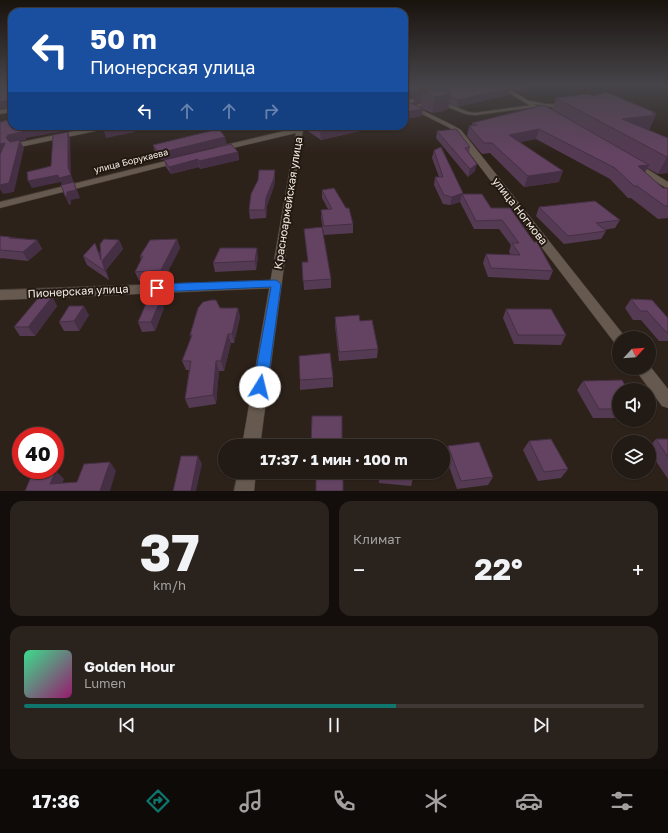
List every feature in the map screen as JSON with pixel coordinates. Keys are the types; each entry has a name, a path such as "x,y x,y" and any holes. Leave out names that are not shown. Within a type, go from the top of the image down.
{"street":[{"name":"улица Ногмова","path":"413,108 452,127 458,132 614,331"},
{"path":"537,108 554,118"},
{"path":"15,146 89,130"},
{"path":"212,151 292,130"},
{"name":"Красноармейская улица","path":"252,439 299,130"},
{"name":"улица Борукаева","path":"0,204 189,157"},
{"path":"629,162 668,186"},
{"name":"Пионерская улица","path":"0,295 276,284"},
{"path":"648,375 668,401"},
{"path":"244,491 246,479"}],"lane":[{"path":"456,108 467,113 475,114 520,108"}],"building":[{"path":"408,108 423,109 408,111"},
{"path":"532,108 549,108 649,165 638,166 663,188 668,188 668,206 665,206 637,186 634,186 615,168 539,129 509,135 563,171 528,176 492,143 484,143 469,126 477,125 472,123"},
{"path":"575,108 644,108 656,113 652,113 656,115 622,119 668,138 667,157"},
{"path":"8,120 8,130 23,130 22,132 8,135 6,138 10,142 20,140 9,183 0,185 0,154 5,143 0,144 0,122"},
{"path":"456,129 470,147 465,148 477,164 470,169 437,131"},
{"path":"215,130 220,130 225,137 159,153 153,145"},
{"path":"317,130 330,130 320,132"},
{"path":"68,132 68,167 71,175 59,178 58,175 28,181 27,172 51,166 53,135"},
{"path":"231,144 238,152 199,161 198,159 169,167 164,160"},
{"path":"441,147 463,193 452,197 444,195 435,177 443,177 434,150"},
{"path":"259,170 275,170 274,178 266,198 265,210 249,210 251,194 258,180"},
{"path":"74,182 76,190 67,192 67,196 65,196 61,185"},
{"path":"334,188 346,208 349,208 353,224 324,226 321,210 332,209 322,190"},
{"path":"462,194 482,194 491,208 510,208 534,242 537,242 553,271 491,268 486,254 520,255 512,243 519,243 502,220 476,221"},
{"path":"595,201 620,220 596,223 606,231 568,236 539,207"},
{"path":"322,227 331,279 303,281 302,262 308,262 304,229"},
{"path":"0,236 37,240 23,252 0,250"},
{"path":"104,239 119,240 102,261 105,271 83,256 95,243 101,260 100,244"},
{"path":"177,239 161,270 135,272 143,256 140,256 150,240"},
{"path":"220,248 257,248 255,261 213,263"},
{"path":"44,291 52,297 28,327 14,327"},
{"path":"148,299 161,299 151,322 138,322"},
{"path":"631,299 652,300 668,318 668,332 666,332 647,311 640,311"},
{"path":"216,300 220,308 238,308 232,334 228,334 221,361 216,361 213,395 185,399 191,361 182,361 192,335 190,335 198,308 203,302"},
{"path":"69,306 84,306 74,321 59,322"},
{"path":"506,309 551,309 566,335 518,335"},
{"path":"359,315 360,321 372,320 378,349 339,352 335,317"},
{"path":"330,353 333,378 300,380 299,356"},
{"path":"622,380 624,383 612,383 612,409 599,409 583,381"},
{"path":"312,416 342,416 342,439 311,439"},
{"path":"551,439 568,469 544,472 529,441"},
{"path":"656,439 668,439 668,457"},
{"path":"479,442 493,477 461,481 450,451 450,446"},
{"path":"181,456 198,456 191,491 173,491"},
{"path":"110,462 100,491 25,491 30,479 52,479 50,484 77,482 84,464"},
{"path":"316,479 343,479 343,491 316,491"}],"route":[{"path":"157,288 276,284 260,387"}]}
